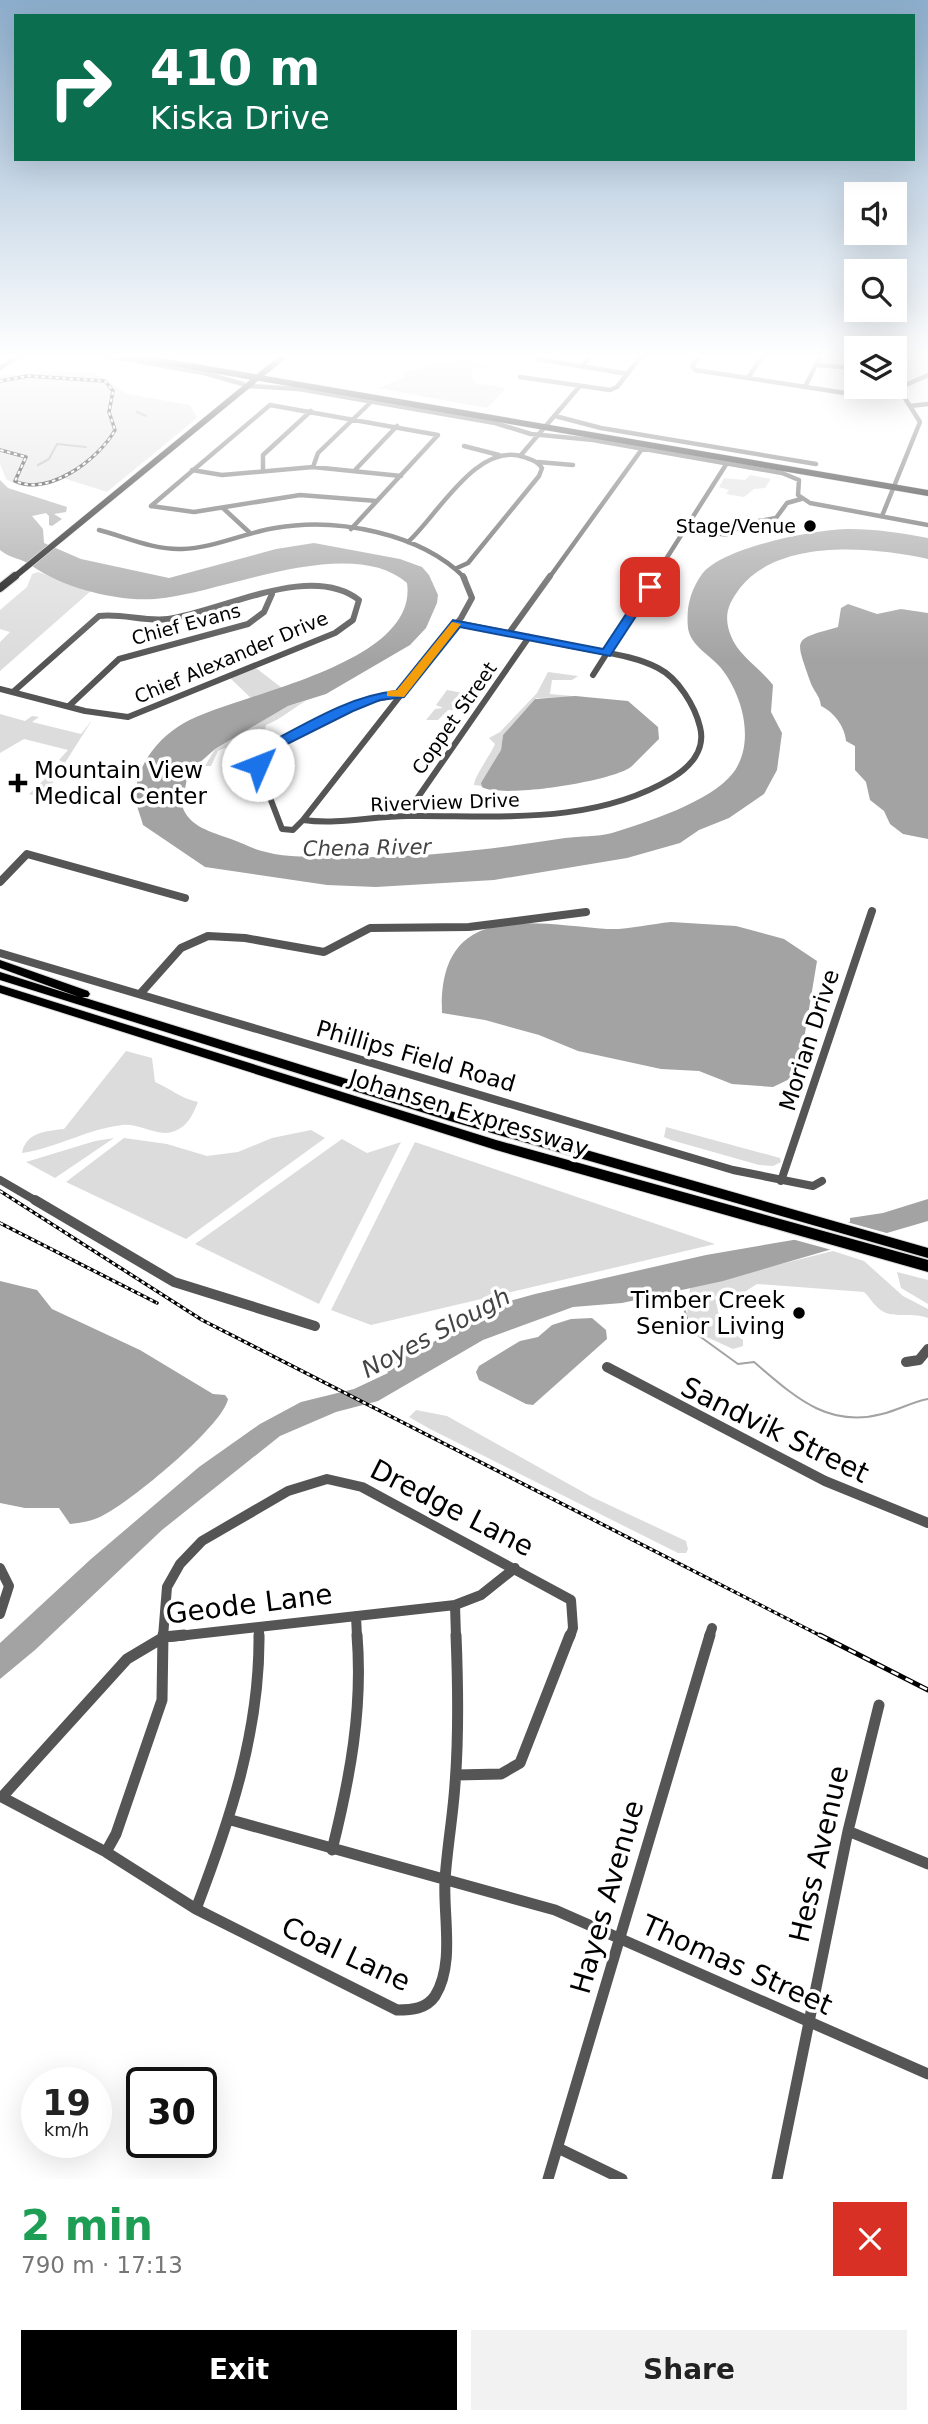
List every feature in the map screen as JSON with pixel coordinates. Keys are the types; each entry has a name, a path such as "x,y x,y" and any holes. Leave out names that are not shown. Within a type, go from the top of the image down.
{"highway":[{"path":"0,964 179,1031"},
{"name":"Johansen Expressway","path":"0,976 345,1085 928,1253"},
{"name":"Johansen Expressway","path":"0,989 496,1145 928,1266"},
{"path":"0,996 81,1020 100,1021"}],"main road":[{"path":"0,588 159,457"},
{"path":"725,457 928,491"}],"street":[{"path":"208,457 151,506 191,512 299,495 340,496 377,501"},
{"path":"263,457 263,471"},
{"path":"313,467 317,457"},
{"path":"356,469 368,457"},
{"path":"351,528 418,457"},
{"path":"408,542 480,462 494,457"},
{"path":"525,457 538,462 573,466"},
{"path":"509,633 636,457"},
{"path":"689,457 796,478 800,482 797,494 801,499 813,504 928,525"},
{"path":"772,457 816,464"},
{"path":"882,516 906,457"},
{"path":"457,568 468,563 539,476 542,468 538,462"},
{"path":"593,675 727,463"},
{"path":"192,470 222,475 313,467 356,469 401,476"},
{"path":"686,529 729,536 742,524 779,517 787,504 801,499"},
{"path":"222,508 250,533"},
{"path":"99,530 146,545 175,549 203,546 250,533 303,525 351,528 408,542 433,552 457,568 472,595 457,623 303,821"},
{"name":"Chief Alexander Drive","path":"13,692 99,616 170,619 318,585 334,586 357,596 359,608 350,622 335,633 122,718 69,706"},
{"name":"Chief Evans","path":"69,706 119,659 248,624 266,611 272,594"},
{"name":"Riverview Drive","path":"400,694 362,702 260,754 259,769 280,826 293,830 303,821 332,823 405,816 498,817 593,807 643,793 685,769 700,751 702,733 698,720 670,676 649,664 457,623"},
{"name":"Coppet Street","path":"405,816 529,637"},
{"path":"0,689 69,706"},
{"path":"0,882 27,854 185,898"},
{"name":"Morian Drive","path":"781,1181 872,911"},
{"path":"140,994 176,950 204,936 246,938 327,952 356,932 370,928 469,927 586,912"},
{"name":"Phillips Field Road","path":"0,953 720,1166 813,1186 822,1181"},
{"path":"0,1180 174,1282 315,1326"},
{"path":"906,1362 919,1360 928,1349"},
{"name":"Sandvik Street","path":"607,1367 676,1407 832,1484 884,1509 928,1523"},
{"name":"Dredge Lane","path":"106,1852 116,1834 162,1700 167,1587 180,1564 202,1541 288,1491 311,1482 342,1480 362,1487 571,1600 573,1628 520,1763 501,1774 456,1775"},
{"path":"0,1568 9,1586 0,1614"},
{"name":"Geode Lane","path":"2,1797 127,1659 164,1637 455,1605 481,1595 515,1568"},
{"name":"Coal Lane","path":"2,1797 106,1852 196,1909 397,2010 415,2011 428,2005 437,1992 445,1959 445,1878 456,1775 458,1663 455,1605"},
{"path":"332,1850 347,1790 355,1737 360,1681 356,1616"},
{"path":"196,1909 230,1820 256,1709 261,1667 259,1627"},
{"name":"Hayes Avenue","path":"548,2179 712,1628"},
{"name":"Hess Avenue","path":"777,2179 848,1831 879,1705"},
{"name":"Thomas Street","path":"230,1820 555,1910 928,2074"},
{"path":"848,1831 928,1864"},
{"path":"558,2148 622,2179"}],"shaded area":[{"path":"0,457 150,457 107,492 63,478 41,486 27,487 6,479"},
{"path":"750,475 771,479 765,488 754,489 744,497 726,494 729,490 719,487 724,478 745,480"},
{"path":"0,480 8,488 67,507 66,512 54,514 62,519 52,526 49,525 49,516 46,513 32,516 43,529 44,543 81,559 169,578 276,549 314,543 400,559 422,567 429,575 438,595 437,603 426,628 410,645 326,694 288,706 215,749 188,773 182,805 195,824 257,850 291,856 363,857 479,850 612,833 676,810 723,783 733,773 744,748 744,720 736,693 721,668 693,640 688,628 688,607 694,587 702,574 713,564 729,556 771,541 815,532 850,529 928,538 928,559 880,551 828,550 802,554 778,561 757,572 740,588 728,610 729,629 734,643 773,685 771,712 782,733 777,770 764,794 729,818 699,830 680,843 627,858 494,880 376,887 327,885 205,867 143,825 136,799 138,779 152,751 167,735 184,723 319,673 355,656 384,636 403,612 407,583 383,570 355,564 323,565 164,598 131,599 95,593 61,582 0,550"},
{"path":"38,572 92,590 0,671 0,642 10,632 0,629 0,610 27,587 32,574"},
{"path":"848,604 877,614 901,609 928,613 928,839 903,834 890,824 884,811 870,800 866,782 855,770 855,746 846,741 841,725 821,706 805,667 801,642 812,635 838,627 841,608"},
{"path":"256,668 282,688 252,699 230,678"},
{"path":"548,672 578,676 572,680 552,680 550,694 583,697 536,698 503,735 501,750 482,786 474,785 495,744 489,738 500,732 537,693"},
{"path":"447,690 463,693 451,703 461,710 448,710 438,720 426,720 435,709 443,708 436,705"},
{"path":"575,696 628,701 658,727 659,739 632,766 604,777 534,790 493,790 482,787 481,783 501,750 503,735 535,699"},
{"path":"306,701 266,725 265,729 259,729 251,736 245,735 245,739 218,751 211,766 205,766 215,749 288,706"},
{"path":"0,714 25,721 32,716 39,717 32,722 81,734 92,720 43,798 29,794 63,762 59,760 68,750 24,739 0,753"},
{"path":"671,922 736,926 784,939 817,961 798,1075 773,1087 732,1084 699,1071 661,1069 578,1051 539,1035 485,1020 442,1013 445,977 455,952 472,936 494,927 519,923 615,929"},
{"path":"126,1051 152,1058 155,1082 198,1102 184,1126 169,1133 129,1125 109,1127 22,1153 32,1137 64,1129"},
{"path":"666,1127 780,1158 781,1162 773,1166 759,1165 671,1140 664,1137"},
{"path":"311,1130 325,1138 186,1239 66,1182 124,1138 167,1144 207,1156 238,1152 272,1138"},
{"path":"114,1138 55,1178 26,1162 95,1141"},
{"path":"342,1139 367,1153 401,1142 319,1304 195,1244"},
{"path":"415,1142 715,1244 371,1325 331,1310"},
{"path":"928,1199 928,1221 723,1281 622,1303 573,1307 483,1340 378,1401 336,1412 280,1436 162,1530 35,1650 0,1679 0,1643 91,1559 199,1467 260,1424 301,1402 354,1389 388,1373 384,1363 389,1352 415,1353 440,1338 492,1315 503,1303 706,1255 793,1240 850,1222 850,1218 883,1213"},
{"path":"833,1251 864,1261 903,1296 928,1309 928,1318 884,1312 864,1292 757,1284 743,1293 719,1294 715,1297 721,1325 743,1340 743,1346 733,1349 700,1334 687,1315 690,1287"},
{"path":"897,1272 928,1280 928,1304 901,1288"},
{"path":"0,1281 37,1290 52,1309 140,1350 213,1394 225,1395 228,1399 222,1411 210,1427 173,1463 132,1496 98,1518 70,1524 59,1508 25,1508 0,1503"},
{"path":"592,1318 606,1330 607,1339 533,1405 479,1380 476,1372 479,1366 520,1341 538,1337 552,1325 571,1319"},
{"path":"416,1410 447,1416 592,1497 686,1541 686,1553 678,1553 430,1429 409,1417"}],"pier":[{"path":"843,1221 894,1235 839,1252 788,1238"}],"waterway":[{"path":"38,465 50,457"},
{"path":"678,1290 691,1330 738,1364 754,1362 797,1397 828,1413 844,1417 862,1417 882,1414 928,1399"}],"railway":[{"path":"25,457 15,481 28,485 57,480 92,457"},
{"path":"0,1191 202,1320 823,1637"},
{"path":"0,1223 157,1303"},
{"path":"820,1635 928,1690"}],"slow traffic":[{"path":"391,694 400,694 456,624"}],"place":[{"name":"Stage/Venue","path":"810,526"},
{"name":"Mountain View Medical Center","path":"18,783"},
{"name":"Timber Creek Senior Living","path":"799,1313"}],"route":[{"path":"258,765 257,758 262,752 349,708 378,696 400,694 457,623 606,654 650,587"}],"water label":[{"name":"Chena River","path":"367,848"},
{"name":"Noyes Slough","path":"436,1333"}]}
